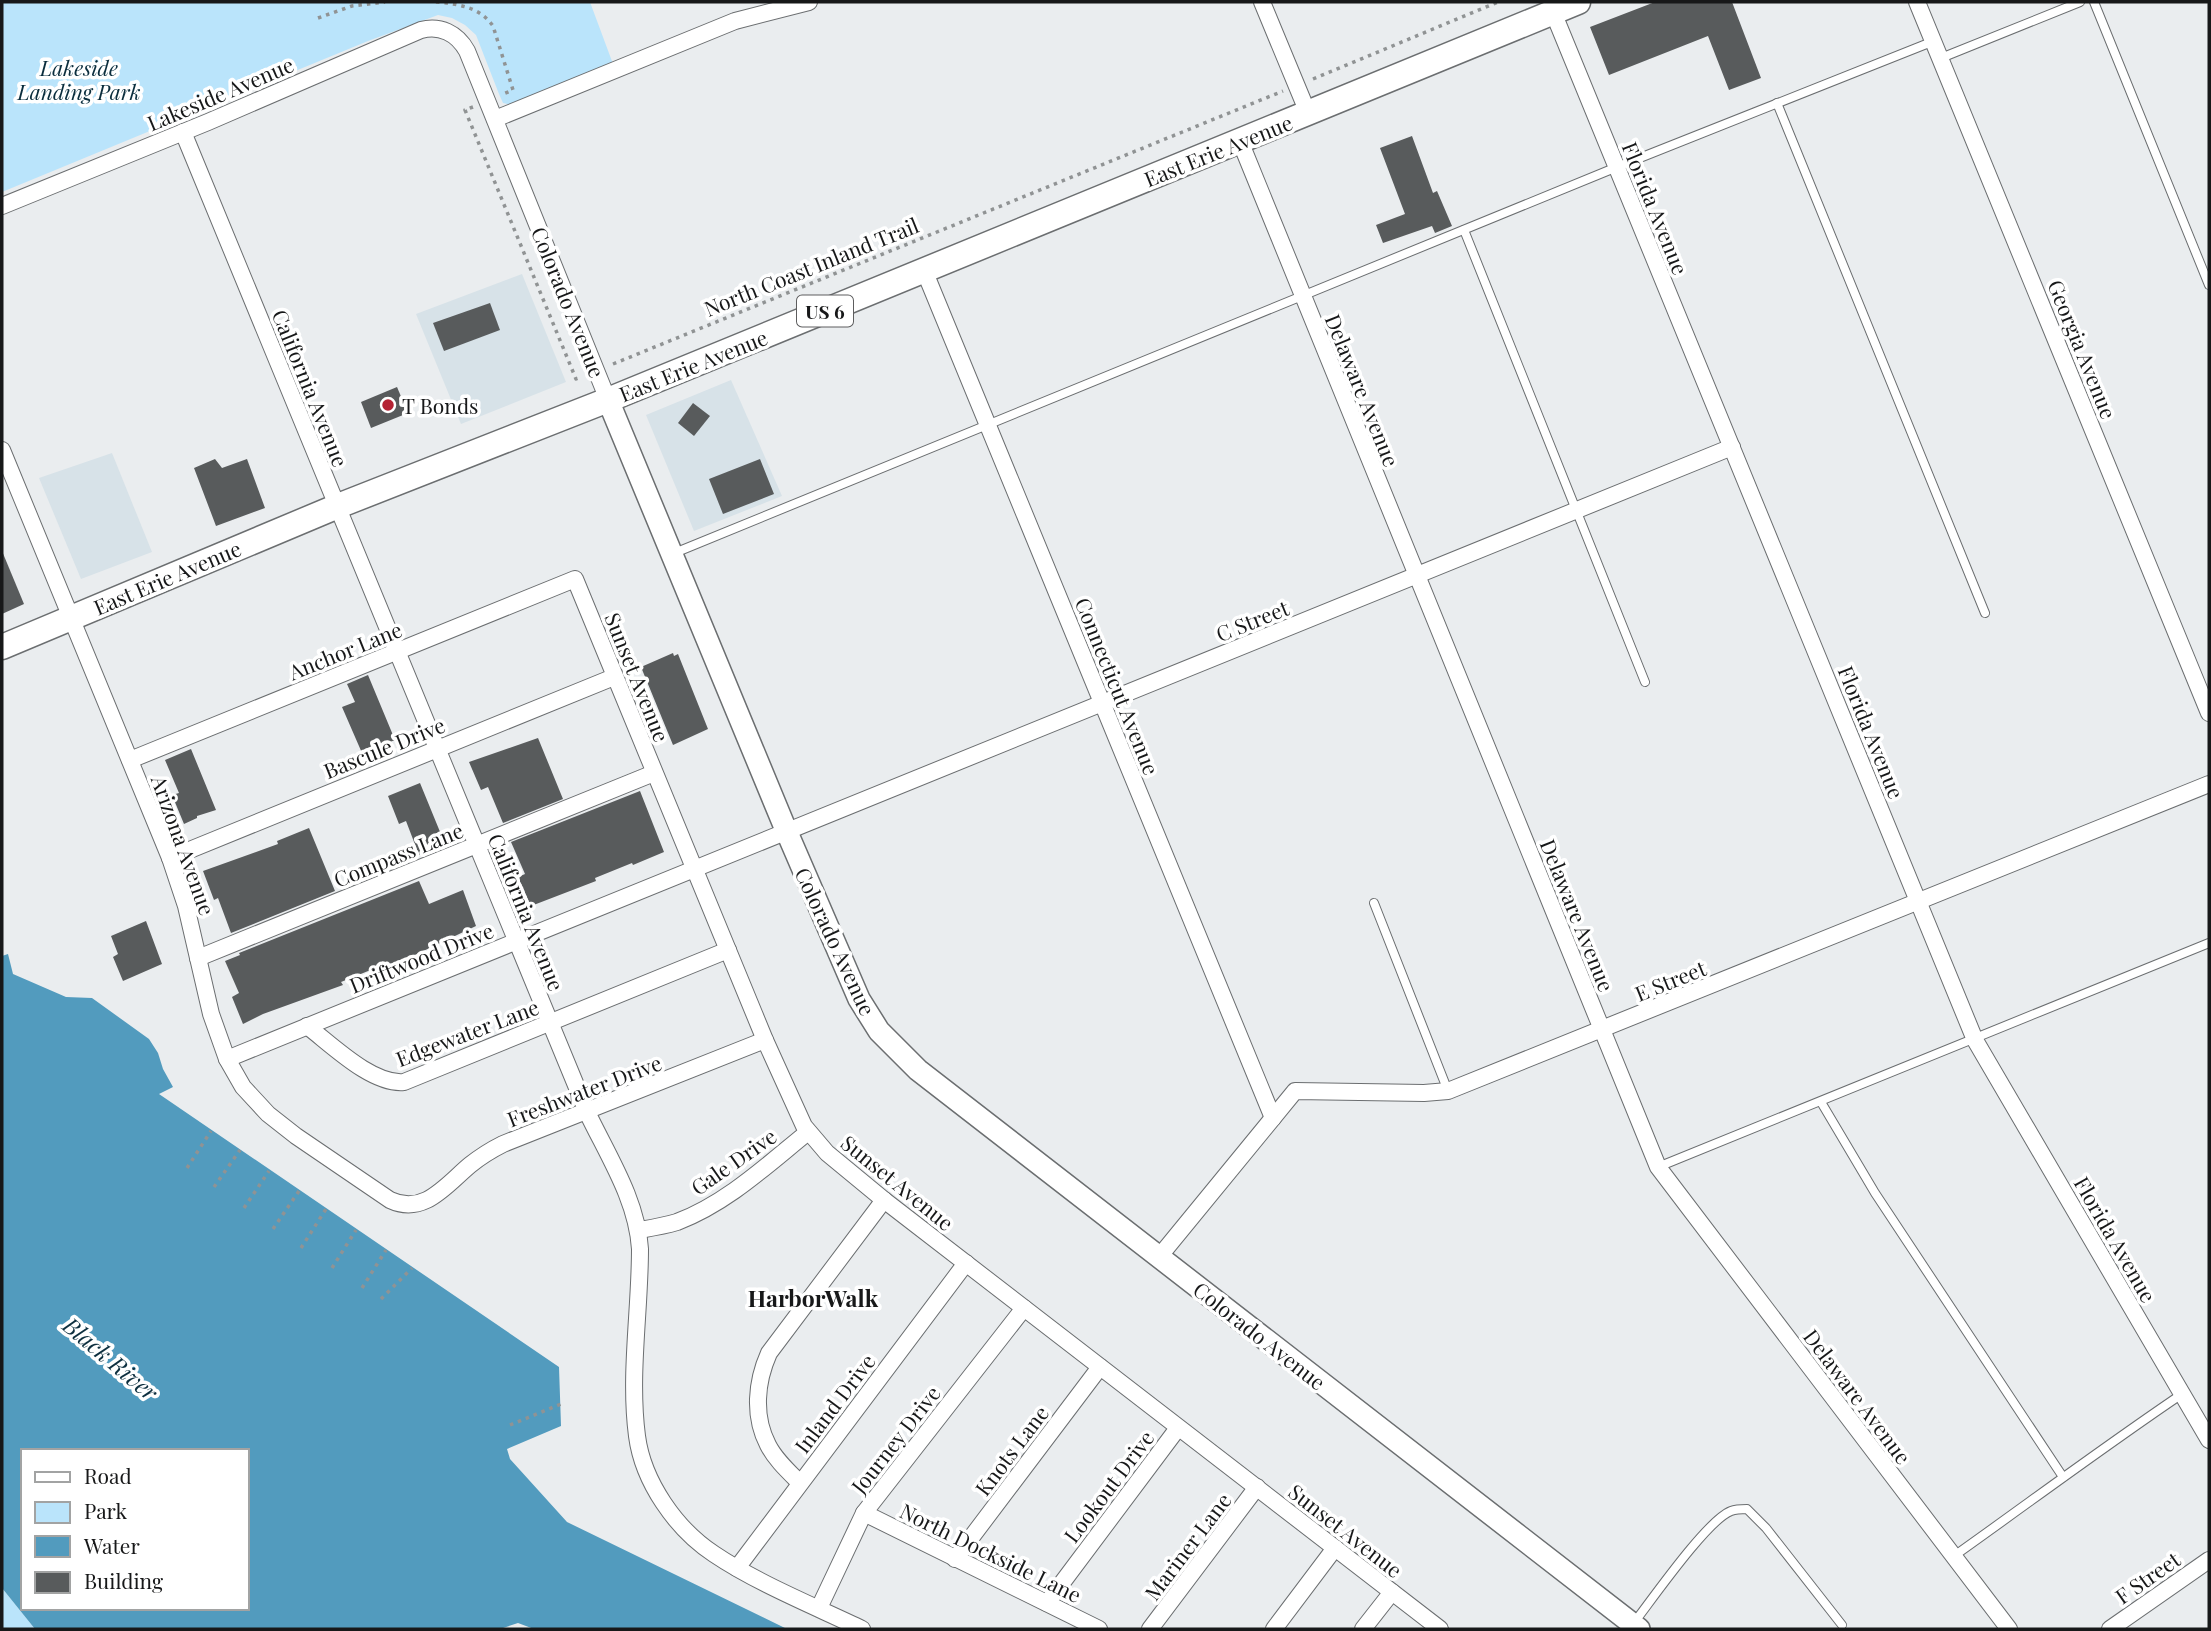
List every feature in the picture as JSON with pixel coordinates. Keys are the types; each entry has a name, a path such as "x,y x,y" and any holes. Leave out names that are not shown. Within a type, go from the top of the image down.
{"main road":[{"name":"East Erie Avenue","path":"2,647 338,506 608,400 1578,2"},
{"name":"Colorado Avenue","path":"608,400 786,830 859,999 879,1031 918,1070 1636,1627"}],"street":[{"path":"495,119 735,21 809,2"},
{"path":"1262,2 1308,113"},
{"name":"Georgia Avenue","path":"1917,2 2209,713"},
{"name":"Florida Avenue","path":"1553,12 1975,1040 2209,1440"},
{"name":"Lakeside Avenue","path":"2,206 421,30 438,28 454,36"},
{"name":"Colorado Avenue","path":"454,36 464,45 608,400"},
{"name":"California Avenue","path":"183,132 587,1112 628,1196 639,1230 634,1386 636,1423 642,1457 654,1487 679,1522 706,1548 737,1568 862,1629"},
{"name":"Delaware Avenue","path":"1240,141 1658,1167 2009,1629"},
{"name":"Connecticut Avenue","path":"924,270 1273,1118"},
{"name":"C Street","path":"786,830 1732,447"},
{"name":"Arizona Avenue","path":"2,450 7,476 72,617 170,858 186,906 211,1014 227,1059 243,1087 259,1105 318,1152 395,1202 413,1204 430,1200"},
{"name":"Anchor Lane","path":"130,760 575,579"},
{"name":"Sunset Avenue","path":"575,579 765,1040 808,1132 827,1153 884,1200 1440,1629"},
{"name":"Bascule Drive","path":"170,858 614,677"},
{"name":"Compass Lane","path":"198,958 654,773"},
{"name":"E Street","path":"1159,1257 1295,1091 1448,1091 2209,784"},
{"name":"Driftwood Drive","path":"227,1059 786,830"},
{"name":"Edgewater Lane","path":"307,1027 365,1070 382,1079 399,1082 728,950"},
{"name":"Freshwater Drive","path":"430,1200 471,1164 515,1138 765,1040"},
{"name":"Gale Drive","path":"639,1230 670,1224 710,1206 808,1132"},
{"path":"800,1483 778,1460 764,1435 759,1415 761,1374 769,1353 884,1200"},
{"name":"Inland Drive","path":"737,1568 966,1263"},
{"name":"Journey Drive","path":"819,1608 864,1513 1024,1308"},
{"name":"Knots Lane","path":"955,1559 1100,1367"},
{"name":"Lookout Drive","path":"1047,1603 1178,1428"},
{"name":"Mariner Lane","path":"1150,1629 1257,1487"},
{"name":"North Dockside Lane","path":"864,1513 1099,1629"},
{"path":"1273,1629 1335,1548"},
{"name":"F Street","path":"2109,1629 2209,1560"},
{"path":"1363,1629 1392,1592"}],"lane":[{"path":"1941,58 2080,2"},
{"path":"2094,2 2209,285"},
{"path":"673,554 1617,167 1934,41"},
{"path":"1777,103 1985,613"},
{"path":"1464,230 1645,682"},
{"path":"1374,904 1448,1091"},
{"path":"1658,1167 2209,943"},
{"path":"1821,1102 1875,1193 2063,1477"},
{"path":"1954,1556 2098,1451 2182,1394"},
{"path":"1636,1627 1692,1548 1718,1519 1729,1511 1747,1509 1766,1528 1842,1625"}],"path":[{"path":"318,18 352,6 385,2"},
{"path":"436,2 475,10 493,26 513,90 465,110 576,379 597,371"},
{"name":"North Coast Inland Trail","path":"597,371 1498,2"},
{"path":"187,1168 211,1131"},
{"path":"214,1187 240,1150"},
{"path":"244,1208 269,1171"},
{"path":"273,1229 299,1191"},
{"path":"301,1248 326,1209"},
{"path":"332,1268 356,1230"},
{"path":"362,1288 386,1250"},
{"path":"381,1299 412,1268"},
{"path":"510,1425 561,1404"}],"shaded area":[{"path":"522,274 566,382 461,424 416,314"},
{"path":"731,380 782,496 694,531 646,415"},
{"path":"112,453 152,552 81,579 39,478"}],"green space":[{"name":"Lakeside Landing Park","path":"2,2 590,2 613,64 512,105 503,103 476,35 452,18 438,15 368,41 2,192"},
{"path":"2,1588 35,1629 2,1629"}],"water":[{"name":"Black River","path":"8,954 13,974 66,997 92,998 149,1039 173,1087 159,1094 559,1367 561,1426 507,1449 510,1459 567,1522 787,1629 534,1629 518,1623 500,1629 35,1629 2,1588 2,956"}],"building":[{"path":"1655,2 1732,2 1761,78 1729,90 1708,36 1609,75 1590,27"},
{"path":"1412,136 1433,193 1437,191 1452,226 1435,233 1432,226 1383,243 1376,225 1405,214 1380,148"},
{"path":"490,303 500,330 444,351 433,323"},
{"path":"397,387 408,413 371,428 361,402"},
{"path":"693,403 710,416 694,436 678,423"},
{"path":"215,459 222,468 247,459 265,508 216,526 194,468"},
{"path":"760,459 774,494 723,514 709,479"},
{"path":"2,551 24,604 2,614"},
{"path":"673,653 674,656 678,654 708,729 673,745 641,667"},
{"path":"368,675 395,740 362,753 342,707 355,702 347,684"},
{"path":"538,738 563,799 503,823 488,787 481,790 469,762"},
{"path":"191,749 216,810 197,816 184,824 172,795 179,793 165,760"},
{"path":"420,783 445,844 419,855 406,821 399,824 388,796"},
{"path":"640,791 664,852 531,906 518,877 525,874 511,842"},
{"path":"309,828 335,891 231,933 218,898 214,900 203,871 278,844 277,841"},
{"path":"419,881 429,904 463,890 476,926 417,954 379,969 378,967 341,982 343,985 243,1024 232,997 239,993 225,961"},
{"path":"146,921 162,964 123,981 113,957 118,954 111,936"}],"place":[{"name":"T Bonds","path":"388,405"}],"district":[{"name":"HarborWalk","path":"813,1297"}]}
